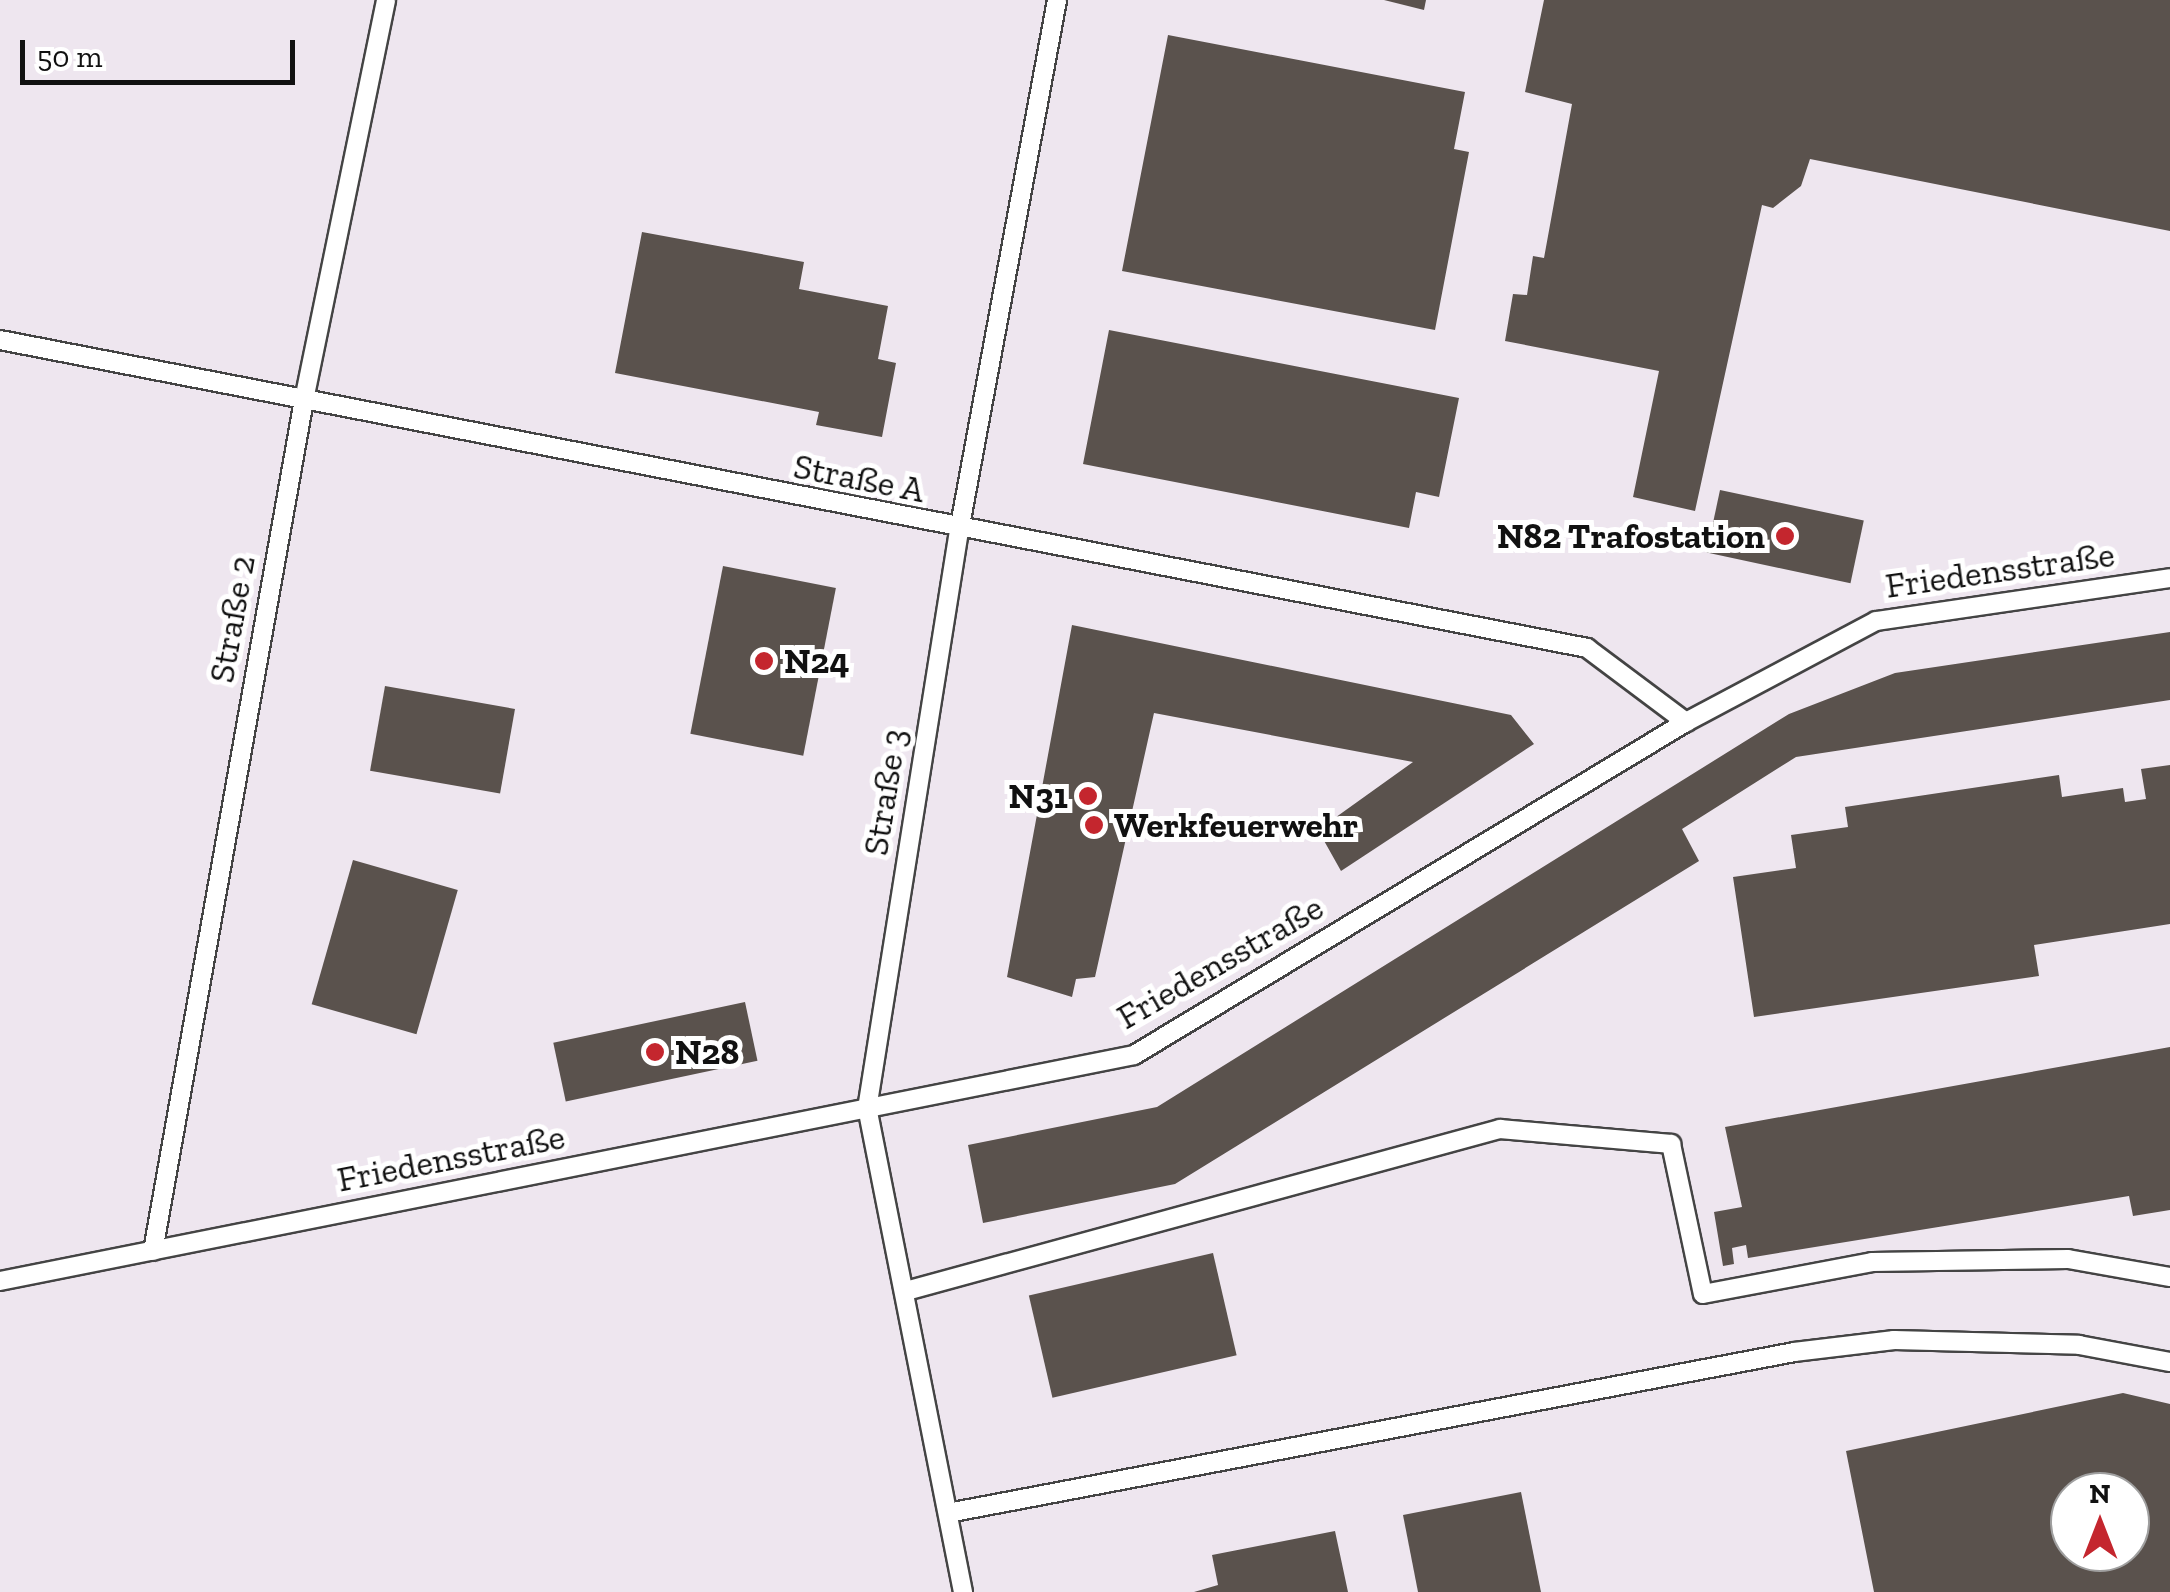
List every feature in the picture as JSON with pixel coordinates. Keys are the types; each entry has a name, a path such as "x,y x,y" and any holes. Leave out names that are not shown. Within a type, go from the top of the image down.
{"lane":[{"name":"Straße 2","path":"153,1251 304,400 386,0"},
{"name":"Straße 3","path":"963,1592 906,1290 866,1109 959,531 1057,0"},
{"name":"Straße A","path":"0,340 959,531 1587,648 1686,722"},
{"name":"Friedensstraße","path":"0,1281 1134,1055 1686,722 1876,621 2170,578"},
{"path":"906,1290 1500,1128 1671,1144 1703,1294 1872,1262 2068,1259 2170,1277"},
{"path":"948,1513 1794,1352 1894,1340 2080,1345 2170,1362"}],"shaded area":[{"path":"0,0 2170,0 2170,1592 0,1592"}],"building":[{"path":"1384,0 1426,0 1424,10"},
{"path":"1544,0 2170,0 2170,231 1810,159 1801,186 1773,208 1762,205 1695,511 1633,497 1659,371 1505,341 1513,294 1527,295 1533,256 1544,258 1572,104 1525,92"},
{"path":"1168,35 1465,92 1454,149 1469,152 1435,330 1122,271"},
{"path":"642,232 804,262 799,289 888,306 878,359 896,363 882,437 816,425 819,412 615,373"},
{"path":"1109,330 1459,398 1439,497 1416,492 1409,528 1083,464"},
{"name":"N82 Trafostation","path":"1720,490 1864,521 1850,583 1707,553"},
{"name":"N24","path":"723,566 836,588 803,756 690,734"},
{"name":"N31","path":"1072,625 1511,715 1534,744 1341,871 1318,830 1413,762 1154,713 1095,977 1076,979 1072,997 1007,977"},
{"path":"2170,632 2170,700 1796,757 1682,829 1699,861 1175,1184 983,1223 968,1145 1157,1107 1789,714 1895,673"},
{"path":"385,686 515,709 500,794 370,771"},
{"path":"2170,765 2170,924 2034,945 2039,976 1754,1017 1733,877 1796,868 1791,835 1848,827 1845,807 2059,775 2062,797 2123,788 2125,802 2146,799 2141,769"},
{"path":"353,860 458,890 416,1034 312,1004"},
{"name":"N28","path":"745,1002 757,1061 566,1101 553,1043"},
{"path":"2170,1047 2170,1210 2133,1216 2129,1196 1748,1258 1746,1245 1732,1248 1734,1264 1723,1266 1714,1212 1742,1207 1725,1127"},
{"path":"1213,1253 1237,1355 1052,1398 1029,1296"},
{"path":"2123,1393 2170,1404 2170,1592 1874,1592 1846,1451"},
{"path":"1521,1492 1541,1592 1418,1592 1403,1515"},
{"path":"1335,1531 1348,1592 1194,1592 1218,1585 1212,1555"}],"place":[{"name":"N82 Trafostation","path":"1785,536"},
{"name":"N24","path":"764,661"},
{"name":"N31","path":"1088,796"},
{"name":"Werkfeuerwehr","path":"1094,825"},
{"name":"N28","path":"655,1052"}]}
